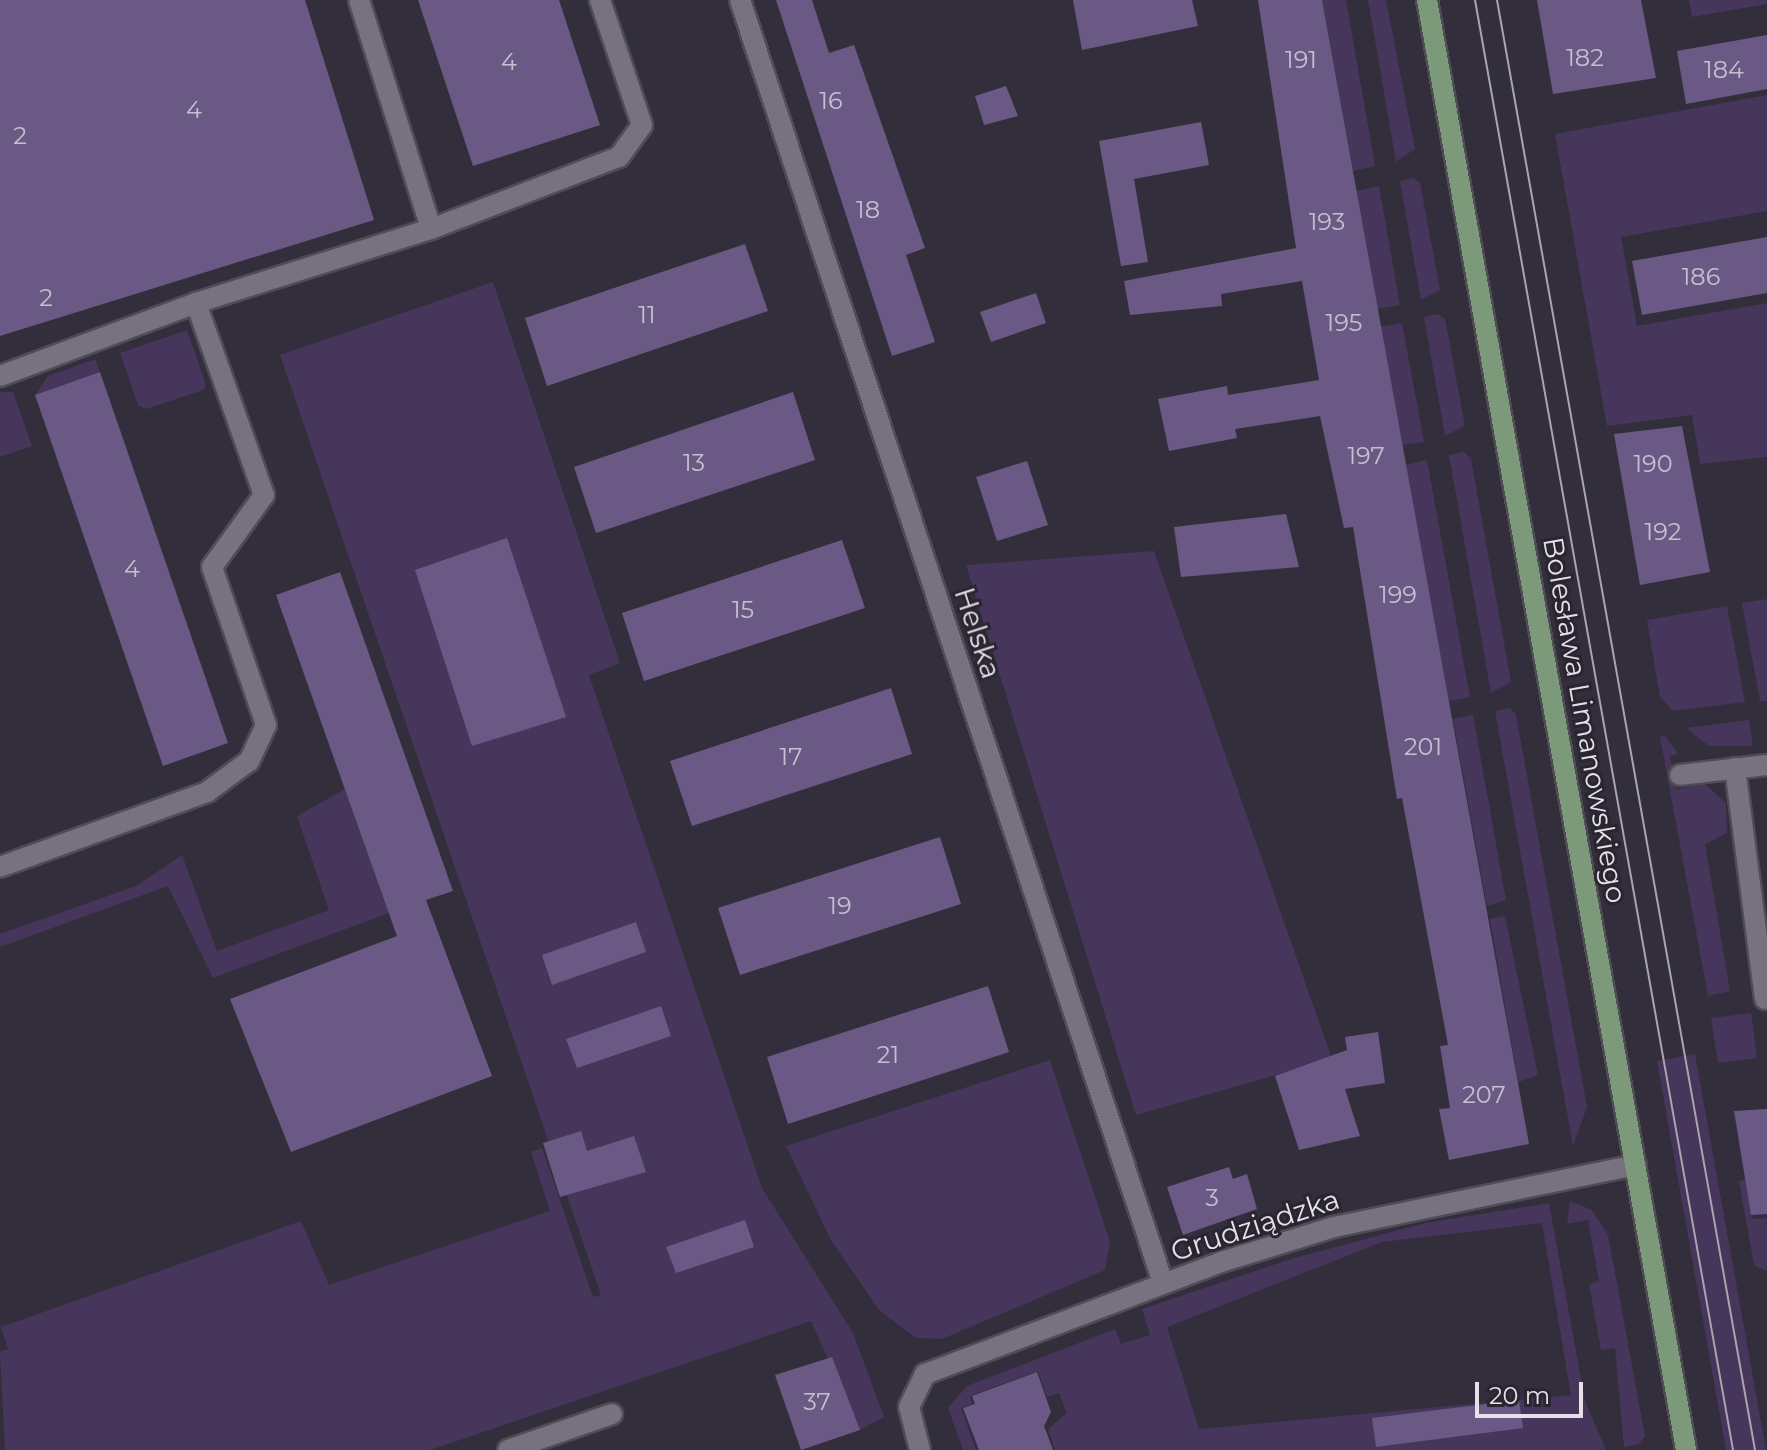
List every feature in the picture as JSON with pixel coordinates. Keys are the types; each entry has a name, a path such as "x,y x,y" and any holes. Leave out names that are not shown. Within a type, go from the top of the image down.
{"main road":[{"name":"Bolesława Limanowskiego","path":"1427,0 1686,1450"}],"street":[{"path":"359,0 431,229"},
{"path":"0,376 196,303 431,229 619,157 631,147 642,125 600,0"},
{"name":"Helska","path":"740,0 1163,1283"},
{"path":"0,867 207,792 249,761 266,725 212,567 264,495 196,303"},
{"path":"1680,775 1767,765"},
{"path":"1735,768 1765,999"},
{"name":"Grudziądzka","path":"920,1450 911,1392 925,1374 1163,1283 1334,1227 1636,1165"},
{"path":"508,1450 612,1414"}],"shaded area":[{"path":"1322,0 1346,0 1375,166 1353,171"},
{"path":"1368,0 1386,0 1415,149 1396,162"},
{"path":"1689,0 1767,0 1767,4 1692,17"},
{"path":"1767,95 1767,211 1621,237 1637,326 1767,303 1767,457 1700,464 1692,415 1607,426 1555,134"},
{"path":"1413,178 1420,183 1440,290 1421,300 1400,181"},
{"path":"1379,186 1400,305 1377,309 1356,191"},
{"path":"493,282 620,663 589,675 762,1188 853,1333 884,1417 860,1430 811,1321 430,1450 5,1450 0,1352 8,1349 1,1327 301,1221 329,1285 550,1211 531,1152 542,1148 471,940 593,1297 601,1295 280,355"},
{"path":"1438,314 1445,319 1465,426 1445,436 1424,317"},
{"path":"1402,323 1424,442 1402,445 1380,327"},
{"path":"187,330 206,385 203,390 146,409 138,405 120,353"},
{"path":"95,359 100,372 35,395 48,376"},
{"path":"0,392 13,392 32,446 0,457"},
{"path":"1464,452 1471,459 1511,682 1491,693 1449,455"},
{"path":"1427,460 1470,697 1449,701 1405,465"},
{"path":"1154,551 1332,1059 1136,1115 966,565"},
{"path":"1767,599 1767,701 1760,701 1742,603"},
{"path":"1727,606 1745,702 1673,711 1660,697 1647,620"},
{"path":"1510,708 1516,715 1587,1107 1573,1146 1495,711"},
{"path":"1473,715 1506,900 1487,906 1453,719"},
{"path":"1749,720 1753,746 1709,746 1686,728"},
{"path":"1665,736 1678,754 1670,756 1676,789 1705,784 1726,803 1727,833 1705,844 1730,991 1708,996 1660,737"},
{"path":"345,789 389,913 213,978 168,886 0,947 0,934 136,886 182,855 217,951 329,910 297,816"},
{"path":"1505,916 1538,1075 1518,1082 1490,919"},
{"path":"1751,1013 1757,1058 1718,1063 1711,1018"},
{"path":"1695,1054 1766,1450 1726,1450 1657,1061"},
{"path":"1050,1060 1110,1242 1105,1270 942,1339 916,1338 879,1310 831,1240 786,1146"},
{"path":"1746,1180 1752,1219 1767,1218 1767,1271 1754,1265 1739,1181"},
{"path":"1570,1201 1592,1210 1608,1235 1645,1436 1639,1444 1624,1447 1615,1348 1601,1350 1589,1284 1599,1281 1588,1220 1567,1224"},
{"path":"1549,1203 1585,1401 1606,1450 1055,1450 1048,1429 1067,1413 1059,1393 1047,1397 1038,1371 970,1396 972,1404 961,1408 976,1450 963,1450 948,1408 967,1386 1115,1329 1121,1344 1150,1335 1142,1309 1291,1259 1425,1223","holes":["1542,1223 1571,1395 1199,1429 1167,1327 1382,1242"]}],"building":[{"path":"0,0 305,0 374,220 0,336"},
{"path":"418,0 559,0 600,125 473,166"},
{"path":"776,0 812,0 829,53 854,45 925,248 906,255 935,342 892,356"},
{"path":"1073,0 1192,0 1198,26 1082,50"},
{"path":"1258,0 1322,0 1529,1144 1449,1160 1439,1109 1450,1108 1440,1046 1448,1045 1402,798 1397,799 1353,527 1344,528 1320,416 1235,429 1237,438 1169,451 1158,399 1227,386 1228,395 1319,380 1302,281 1221,294 1222,306 1130,315 1124,281 1296,248"},
{"path":"1537,0 1641,0 1656,78 1553,94"},
{"path":"1767,35 1767,89 1686,104 1677,51"},
{"path":"1006,86 1018,116 984,125 975,96"},
{"path":"1201,122 1209,165 1134,179 1148,262 1121,266 1099,141"},
{"path":"1767,237 1767,293 1642,315 1632,261"},
{"path":"745,244 768,311 547,386 525,318"},
{"path":"1036,293 1046,323 991,342 980,312"},
{"path":"100,372 228,743 163,766 35,395"},
{"path":"793,392 815,460 596,533 574,467"},
{"path":"1682,426 1710,572 1640,585 1614,434"},
{"path":"1027,461 1048,525 997,541 976,477"},
{"path":"1286,514 1299,567 1181,577 1174,527"},
{"path":"507,538 566,717 472,746 415,570"},
{"path":"842,540 865,608 644,681 622,613"},
{"path":"340,572 453,891 426,900 492,1076 291,1152 230,999 397,936 276,595"},
{"path":"891,688 912,754 692,826 670,761"},
{"path":"940,837 961,904 740,975 718,908"},
{"path":"636,922 646,952 552,985 542,955"},
{"path":"988,986 1009,1052 788,1124 767,1057"},
{"path":"661,1006 671,1036 577,1068 566,1039"},
{"path":"1378,1032 1385,1083 1345,1089 1360,1136 1299,1150 1275,1076 1347,1050 1345,1037"},
{"path":"1767,1109 1767,1214 1751,1215 1734,1111"},
{"path":"581,1131 587,1151 634,1136 646,1172 560,1197 543,1143"},
{"path":"1229,1167 1233,1179 1247,1174 1257,1209 1183,1235 1167,1187"},
{"path":"745,1220 754,1247 676,1273 666,1247"},
{"path":"832,1357 860,1430 801,1450 775,1375"},
{"path":"1037,1372 1051,1412 1044,1426 1053,1450 979,1450 963,1408 975,1404 972,1396"},
{"path":"1519,1400 1523,1428 1376,1447 1372,1418"}],"tram line":[{"path":"1475,0 1733,1450"},
{"path":"1497,0 1755,1450"}]}
